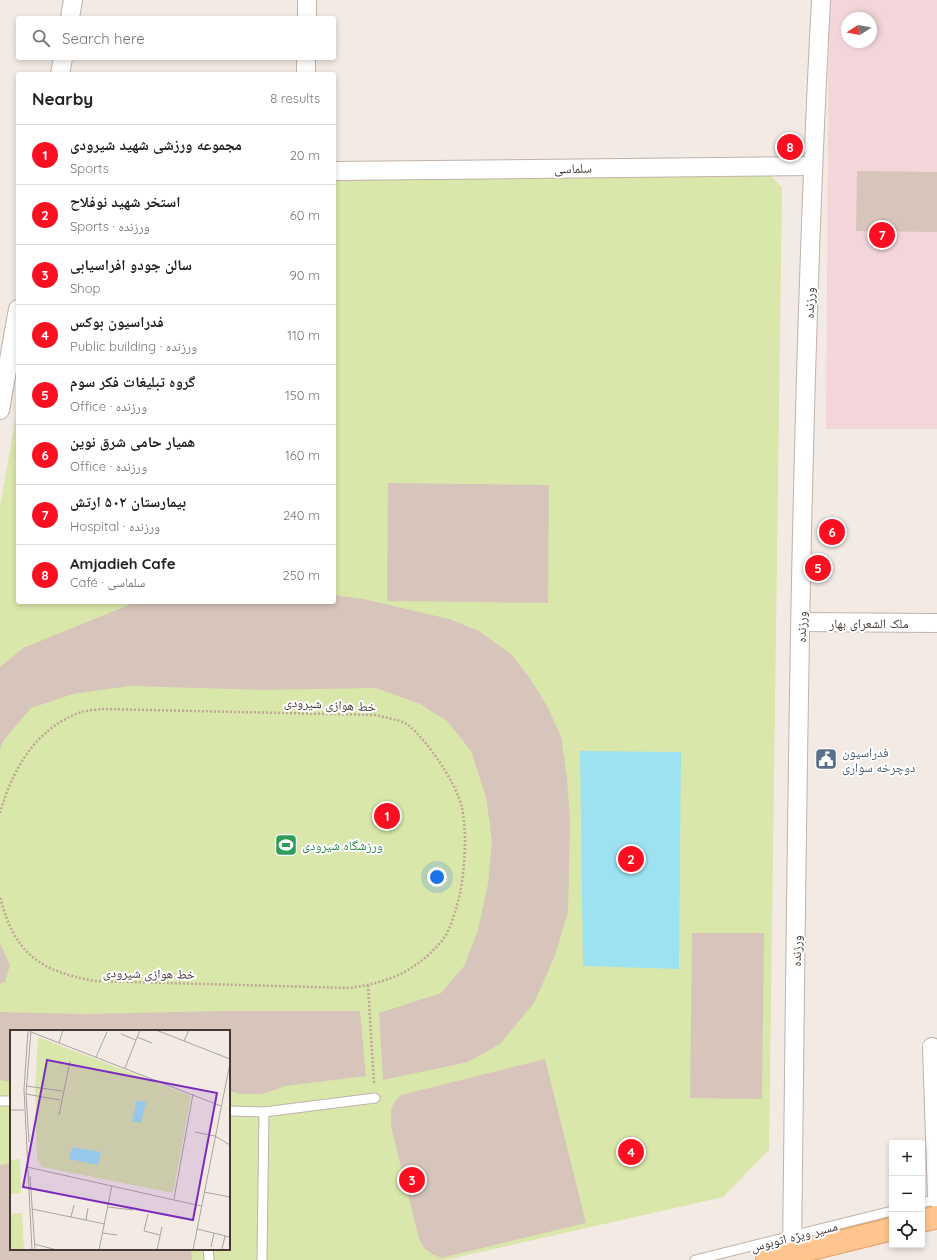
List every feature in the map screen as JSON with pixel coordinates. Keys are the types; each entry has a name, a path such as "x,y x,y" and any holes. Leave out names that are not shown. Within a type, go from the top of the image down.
{"main road":[{"path":"925,1220 937,1217"},
{"path":"767,1260 792,1245 889,1229"}],"street":[{"path":"70,16 73,0"},
{"path":"306,16 307,0"},
{"name":"ورزنده","path":"792,1245 801,622 812,166 821,0"},
{"path":"60,72 63,60"},
{"path":"306,60 306,72"},
{"name":"سلماسی","path":"336,171 812,166"},
{"path":"0,410 16,320"},
{"name":"ملک الشعرای بهار","path":"801,622 937,623"},
{"path":"932,1048 937,1217"}],"lane":[{"path":"230,1111 264,1112 375,1098"},
{"path":"262,1260 264,1112"},
{"path":"925,1202 937,1200"},
{"name":"مسیر ویژه اتوبوس","path":"695,1260 792,1245 889,1212"}],"path":[{"name":"خط هوازی شیرودی","path":"0,814 5,794 18,767 32,747 48,731 82,712 103,709 344,713 376,715 407,724 430,749 449,777 462,808 464,874 456,910 442,942 413,968 381,983 350,988 95,981 71,977 45,967 26,952 10,929 0,896"},
{"path":"368,985 375,1098"}],"shaded area":[{"path":"829,0 937,0 937,429 826,429"}],"green space":[{"path":"771,176 782,188 769,1150 723,1197 445,1260 0,1260 0,507 16,416 16,604 336,604 336,180"}],"water":[{"path":"580,751 681,752 679,969 583,966"}],"building":[{"path":"857,171 937,172 937,232 856,231"},
{"path":"388,483 549,485 548,603 387,601"},
{"path":"336,595 363,599 449,619 479,631 511,654 529,677 546,704 561,736 567,777 570,821 568,913 554,958 534,1003 500,1044 468,1062 383,1080 379,1013 441,993 464,966 478,930 488,884 492,841 486,797 471,751 447,721 420,704 376,688 263,690 130,686 73,694 31,708 4,740 0,749 0,667 23,648 131,604 336,604"},
{"path":"692,933 764,933 762,1099 690,1098"},
{"path":"0,943 10,965 5,982 0,984"},
{"path":"224,1011 360,1011 366,1076 285,1086 263,1094 240,1094 230,1091 230,1030 10,1030 10,1082 0,1080 0,1012 84,1014"},
{"path":"545,1059 586,1223 441,1258 432,1254 424,1248 419,1239 391,1127 391,1110 395,1101 401,1095"},
{"path":"10,1163 10,1250 191,1250 192,1260 0,1260 0,1165"}],"place":[{"name":"Amjadieh Cafe","path":"790,147"},
{"name":"بیمارستان ۵۰۲ ارتش","path":"882,235"},
{"name":"همیار حامی شرق نوین","path":"832,532"},
{"name":"گروه تبلیغات فکر سوم","path":"818,568"},
{"name":"فدراسیون دوچرخه سواری","path":"826,759"},
{"name":"مجموعه ورزشی شهید شیرودی","path":"387,816"},
{"name":"ورزشگاه شیرودی","path":"286,845"},
{"name":"استخر شهید نوفلاح","path":"631,859"},
{"name":"فدراسیون بوکس","path":"631,1152"},
{"name":"سالن جودو افراسیابی","path":"412,1180"}]}
